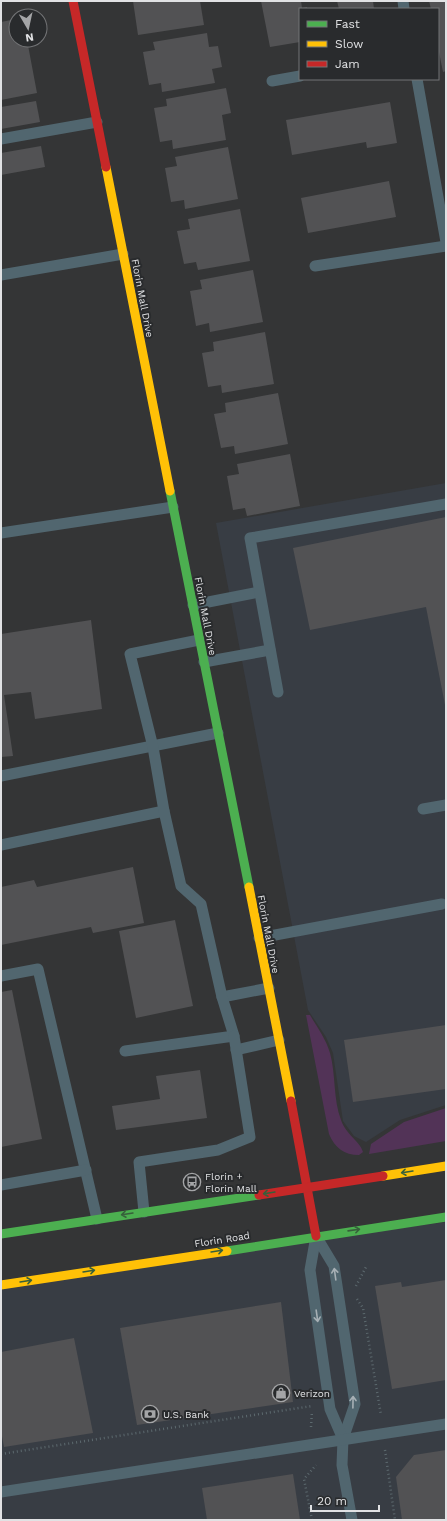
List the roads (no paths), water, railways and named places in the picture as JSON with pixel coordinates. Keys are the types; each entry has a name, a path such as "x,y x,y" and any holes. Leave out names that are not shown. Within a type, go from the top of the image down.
{"street":[{"name":"Florin Mall Drive","path":"73,1 308,1186 316,1236"},
{"path":"2,1232 446,1166"},
{"name":"Florin Road","path":"1,1284 446,1216"}],"lane":[{"path":"272,81 299,76"},
{"path":"417,80 446,242"},
{"path":"1,139 97,122"},
{"path":"315,266 446,246"},
{"path":"1,276 123,254"},
{"path":"278,692 250,538 446,504"},
{"path":"1,533 173,507"},
{"path":"193,605 260,592"},
{"path":"144,1212 139,1162 218,1150 250,1137 234,1036 222,997 201,904 182,886 164,810 153,747 130,654 199,640"},
{"path":"204,662 270,650"},
{"path":"1,776 218,733"},
{"path":"423,809 446,805"},
{"path":"1,846 164,810"},
{"path":"259,938 442,904"},
{"path":"1,976 38,969 97,1219"},
{"path":"222,997 269,988"},
{"path":"125,1051 234,1036"},
{"path":"236,1050 279,1040"},
{"path":"1,1185 86,1170"},
{"path":"316,1236 310,1270 330,1409 343,1439"},
{"path":"316,1236 334,1266 355,1404 343,1439 342,1465 352,1520"},
{"path":"1,1492 446,1424"}],"place":[{"name":"Florin + Florin Mall","path":"192,1182"},
{"name":"Verizon","path":"281,1393"},
{"name":"U.S. Bank","path":"150,1414"}]}
